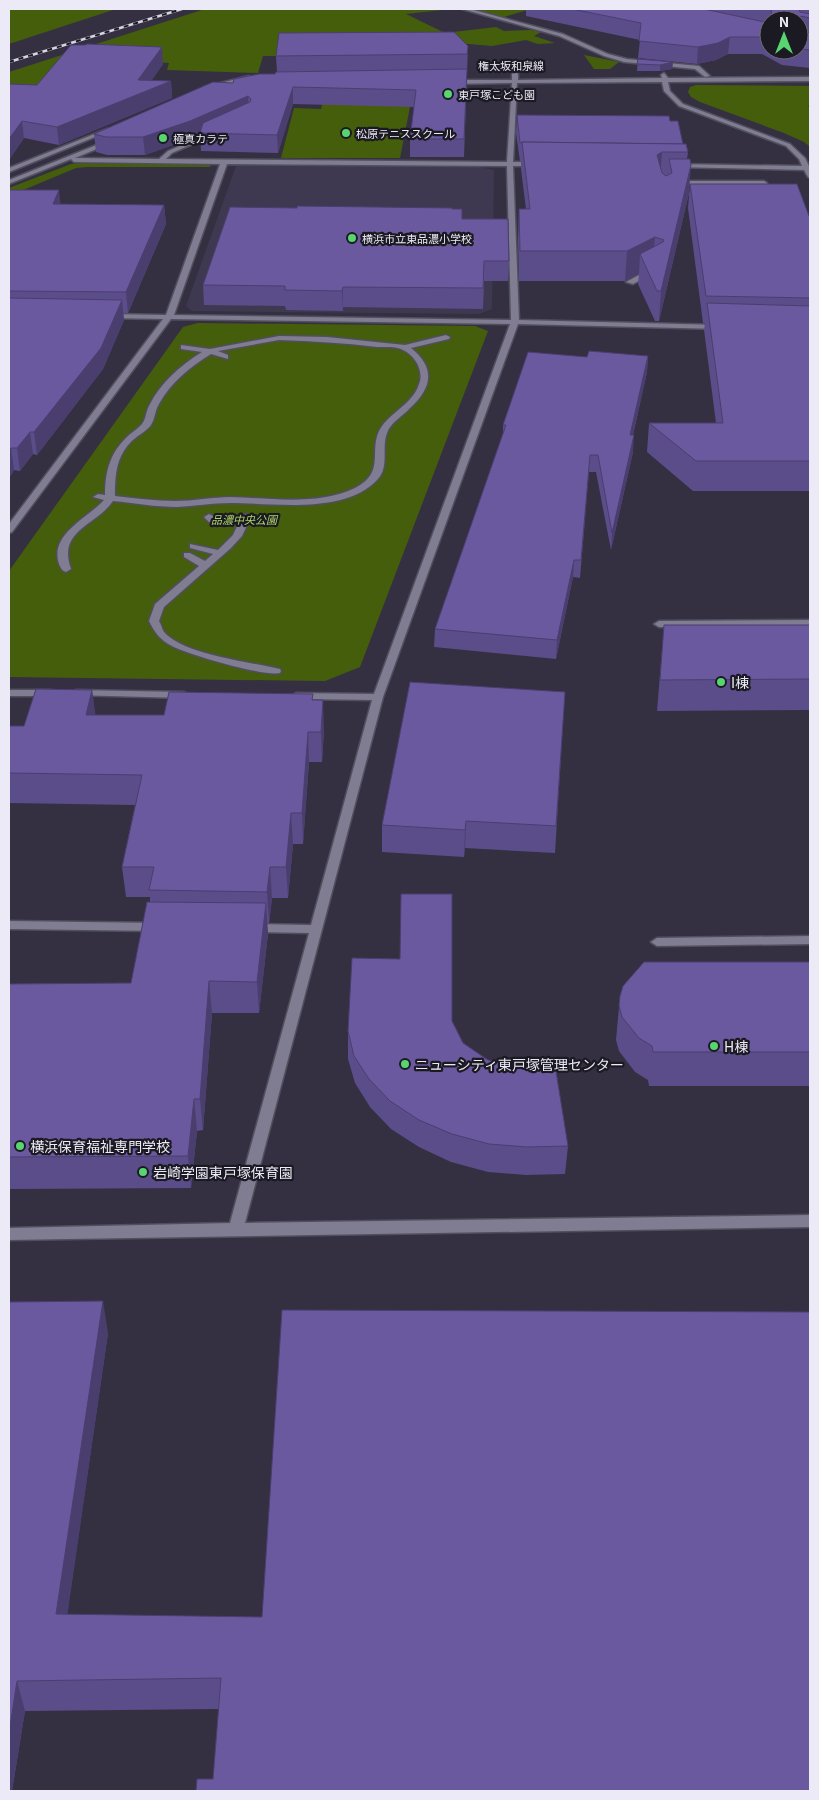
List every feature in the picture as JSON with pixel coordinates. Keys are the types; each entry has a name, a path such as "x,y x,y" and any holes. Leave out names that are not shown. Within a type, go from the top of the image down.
{"street":[{"path":"465,9 561,35 606,55 626,61 697,67 707,76"},
{"path":"236,1229 378,697 515,322 510,164 515,74"},
{"name":"権太坂和泉線","path":"443,75 515,74 810,79"},
{"name":"権太坂和泉線","path":"447,82 516,82 707,76 799,79"},
{"path":"199,91 223,83 254,78"},
{"path":"665,78 668,91 681,105 788,145 802,158 810,176"},
{"path":"229,89 244,86"},
{"path":"9,170 117,126"},
{"path":"161,161 170,152 222,129"},
{"path":"9,182 69,160 114,140"},
{"path":"48,155 69,160 542,164"},
{"path":"9,530 13,519 169,317 224,162"},
{"path":"666,166 807,168"},
{"path":"669,183 764,183 772,200"},
{"path":"630,282 656,270"},
{"path":"102,316 728,327"},
{"path":"66,569 61,560 60,552 64,543 69,536 106,504 110,498 110,473 118,453 127,441 147,424 153,406 165,386 195,360 210,351 249,342 295,338 327,339 405,347 446,337"},
{"path":"184,347 210,351 225,357"},
{"path":"98,497 172,505 197,505 328,499 357,490 375,478 381,463 383,432 389,423 414,400 426,378 423,363 405,347"},
{"path":"209,517 212,520 245,519 237,536 155,611 153,622 158,633 179,646 216,658 276,670"},
{"path":"192,546 220,553"},
{"path":"187,555 198,560 204,566"},
{"path":"659,624 810,623"},
{"path":"9,692 198,695"},
{"path":"288,696 378,697"},
{"path":"9,925 168,927"},
{"path":"237,928 316,929"},
{"path":"657,942 810,940"},
{"path":"9,1234 810,1221"}],"shaded area":[{"name":"横浜市立東品濃小学校","path":"246,164 480,167 494,170 492,309 479,314 192,311 186,306 236,166"}],"green space":[{"path":"9,9 116,9 9,44"},
{"path":"205,9 451,9 406,14 445,33 496,27 504,31 531,30 541,32 534,36 555,43 538,44 526,40 492,46 422,40 299,56 263,56 258,73 167,70 169,63 152,62 38,85 9,84 9,72"},
{"path":"473,9 531,9 504,17"},
{"path":"584,55 619,62 610,69 594,69"},
{"path":"696,85 810,86 810,105 808,106 810,108 810,147 804,142 784,133 700,102 691,97 688,92 690,87"},
{"name":"松原テニススクール","path":"414,86 400,158 281,158 294,108 321,109 326,88"},
{"path":"71,164 202,164 211,167 76,168 9,196 9,188"},
{"name":"品濃中央公園","path":"198,323 475,326 488,331 360,667 325,681 9,677 9,571 183,327"}],"building":[{"path":"572,9 704,9 759,21 759,37 730,37 718,43 698,47 639,41 641,23"},
{"path":"767,9 799,10 771,10"},
{"path":"454,32 468,46 467,54 276,56 279,33"},
{"path":"809,33 810,33 809,50"},
{"path":"71,45 162,47 138,80 171,81 57,127 22,121 9,139 9,84 37,85"},
{"path":"638,59 673,62 660,65 637,64"},
{"path":"467,69 464,139 410,139 416,90 293,87 277,135 200,133 203,123 250,102 251,99 248,96 190,121 143,137 106,137 94,134 213,82 233,83 234,79 259,74 275,74 276,72"},
{"path":"517,115 669,116 670,121 678,121 683,144 520,143"},
{"path":"522,142 686,144 688,152 662,152 657,155 662,173 666,176 672,173 669,159 690,159 691,165 661,291 657,291 640,254 664,240 655,237 627,251 520,251 519,209 530,209"},
{"path":"690,184 797,184 810,216 810,298 706,296"},
{"path":"9,190 59,190 53,204 164,205 126,292 9,291"},
{"path":"297,206 452,208 462,209 462,219 508,219 509,261 484,261 483,288 343,287 342,291 285,290 285,286 203,285 230,207 297,208"},
{"path":"9,298 122,300 101,348 34,432 30,432 17,448 9,450"},
{"path":"707,303 810,306 810,461 696,461 649,423 723,423"},
{"path":"589,351 648,356 630,435 634,435 612,533 598,455 590,455 581,560 574,560 557,640 435,629 506,425 503,425 528,352 587,357"},
{"path":"664,625 810,625 810,679 660,680"},
{"path":"410,682 565,692 556,826 466,821 465,830 382,825"},
{"path":"36,689 92,690 86,715 164,715 169,692 313,694 312,700 323,700 321,732 308,732 302,813 291,813 286,867 270,867 267,892 149,890 154,867 122,867 142,775 9,773 9,726 24,726"},
{"name":"ニューシティ東戸塚管理センター","path":"401,894 452,894 452,1021 463,1043 488,1060 522,1066 555,1065 568,1146 527,1147 489,1144 452,1134 419,1120 390,1101 369,1079 354,1056 348,1031 352,958 400,959"},
{"path":"147,902 266,903 257,982 209,981 200,1099 194,1099 188,1156 9,1157 9,984 131,983"},
{"path":"644,962 810,962 810,1052 653,1052 652,1046 639,1038 622,1017 619,1006 623,986"},
{"path":"103,1301 56,1614 262,1617 282,1310 810,1312 810,1791 196,1791 197,1779 213,1779 221,1678 17,1681 9,1733 9,1302"}],"railway":[{"path":"9,62 182,9"}],"place":[{"name":"東戸塚こども園","path":"448,94"},
{"name":"松原テニススクール","path":"346,133"},
{"name":"極真カラテ","path":"163,138"},
{"name":"横浜市立東品濃小学校","path":"352,238"},
{"name":"I棟","path":"721,682"},
{"name":"H棟","path":"714,1046"},
{"name":"ニューシティ東戸塚管理センター","path":"405,1064"},
{"name":"横浜保育福祉専門学校","path":"20,1146"},
{"name":"岩崎学園東戸塚保育園","path":"143,1172"}]}
